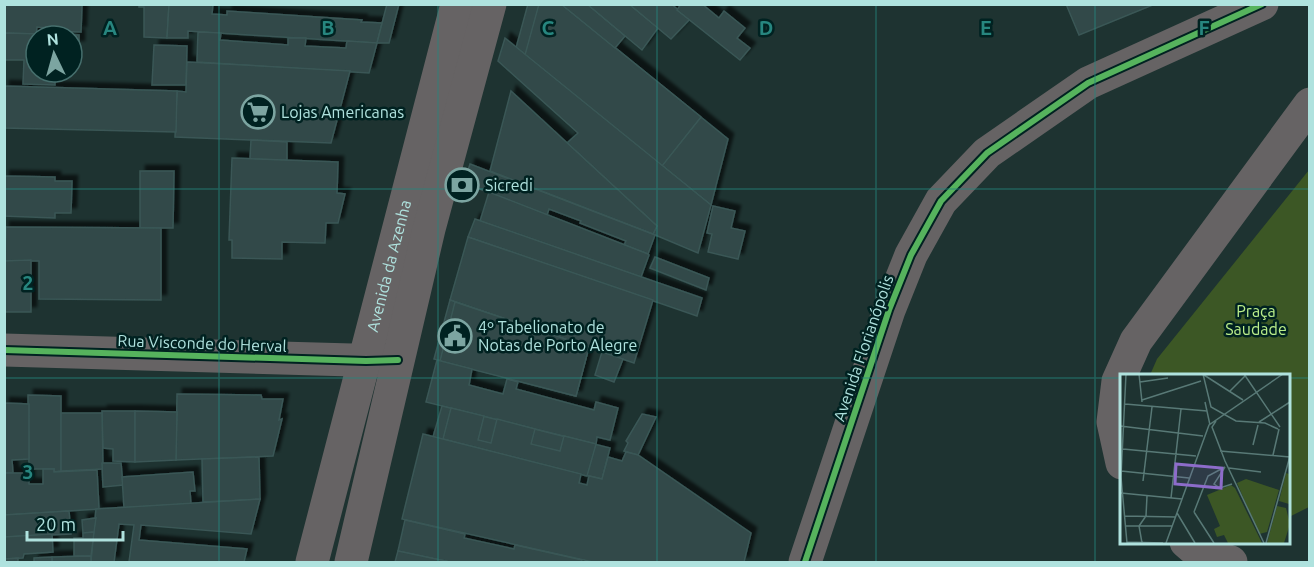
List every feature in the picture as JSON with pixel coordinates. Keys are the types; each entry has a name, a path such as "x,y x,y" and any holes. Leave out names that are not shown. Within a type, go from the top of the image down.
{"main road":[{"name":"Avenida da Azenha","path":"312,562 366,361 399,219 457,4"},
{"name":"Avenida da Azenha","path":"351,562 429,229 490,4"},
{"name":"Avenida Florianópolis","path":"805,562 889,310 911,255 941,201 987,153 1088,83 1262,4"},
{"path":"1121,374 1136,341 1310,104"},
{"name":"Rua Visconde do Herval","path":"4,350 366,361 398,360"},
{"path":"1120,377 1113,422 1120,454"},
{"path":"1187,543 1193,548 1232,562"}],"green space":[{"name":"Praça Saudade","path":"1309,170 1309,507 1290,516 1290,374 1150,374 1157,359"}],"building":[{"path":"4,4 82,5 81,24 24,24 24,34 4,33"},
{"path":"139,4 169,4 167,38 144,37 144,7 139,7"},
{"path":"169,4 213,4 212,14 227,15 227,11 382,23 377,43 188,31 188,38 167,38"},
{"path":"387,4 399,4 389,43 377,43"},
{"path":"528,4 561,4 728,139 711,205 516,48"},
{"path":"539,4 561,4 701,117 662,166 525,55"},
{"path":"561,4 587,4 625,36 615,48"},
{"path":"587,4 629,4 658,28 642,50"},
{"path":"629,4 671,4 690,19 671,39"},
{"path":"681,4 702,4 719,18 724,11 745,28 737,38 750,48 740,60 677,10"},
{"path":"1066,4 1155,4 1079,35"},
{"path":"198,32 221,33 220,40 288,45 288,38 306,38 305,46 346,48 347,41 377,43 369,73 197,62"},
{"path":"4,33 24,34 24,60 4,60"},
{"path":"505,38 711,205 698,253 653,234 657,226 567,143 578,133 498,61"},
{"path":"154,45 187,46 186,85 152,85"},
{"path":"24,60 24,84 55,85 23,84"},
{"name":"Lojas Americanas","path":"187,62 350,71 331,143 175,137 177,91 186,92"},
{"path":"4,86 177,91 176,132 4,128"},
{"path":"511,91 657,226 653,234 490,171"},
{"path":"251,140 287,142 287,160 250,159"},
{"path":"232,158 338,162 337,193 345,194 338,223 326,223 325,243 282,242 282,259 232,258 232,240 229,240"},
{"path":"470,164 655,235 648,254 624,245 626,241 580,223 581,221 549,209 547,215 464,183"},
{"path":"140,171 174,171 173,228 140,228"},
{"path":"4,176 55,177 55,181 72,181 71,213 55,213 55,218 4,216"},
{"path":"489,192 648,254 641,277 480,221"},
{"path":"713,206 735,211 731,228 745,231 738,259 708,252 712,234 707,233"},
{"path":"475,219 702,298 697,316 468,237"},
{"path":"4,227 6,227 5,261 4,261"},
{"path":"6,227 161,228 161,300 39,299 39,261 5,261"},
{"path":"468,237 653,300 634,363 450,300"},
{"path":"655,257 709,278 706,290 650,268"},
{"path":"31,260 31,312 4,312 4,261"},
{"path":"450,300 589,347 576,396 434,359"},
{"path":"455,302 589,347 576,396 440,361"},
{"path":"602,352 623,359 614,382 595,375"},
{"path":"437,360 472,369 469,385 503,394 507,379 518,382 516,389 594,410 596,402 618,408 610,440 597,437 596,444 426,402"},
{"path":"177,394 261,395 262,399 283,399 279,420 282,419 273,456 176,460"},
{"path":"28,395 61,396 61,471 29,469"},
{"path":"4,403 29,404 29,459 12,460 13,473 4,473"},
{"path":"442,406 610,448 602,479 433,437"},
{"path":"451,408 484,416 478,440 491,443 497,419 535,429 531,444 560,451 564,436 596,444 587,476 443,439"},
{"path":"102,411 135,411 135,462 113,461 113,449 103,448"},
{"path":"135,411 177,412 176,460 135,462"},
{"path":"61,413 102,413 103,469 61,471"},
{"path":"642,414 656,417 638,455 624,451 628,443 626,441"},
{"path":"423,434 581,474 579,483 587,485 589,476 602,479 608,457 622,461 626,452 638,455 751,533 744,562 593,562 402,519"},
{"path":"259,457 260,499 203,502 202,459"},
{"path":"102,463 121,463 123,485 103,487"},
{"path":"43,469 54,469 54,472 97,470 99,509 4,515 4,473 29,473 29,484 43,484"},
{"path":"193,472 195,491 190,491 191,504 124,508 122,477"},
{"path":"260,499 251,534 141,525 139,540 247,549 244,562 129,562 134,525 119,524 114,562 91,562 96,509"},
{"path":"69,511 71,534 4,537 4,515"},
{"path":"96,518 94,532 83,533 82,520"},
{"path":"405,520 465,534 464,538 514,549 515,545 582,560 581,562 450,562 398,551"},
{"path":"94,532 91,556 74,556 74,538 83,538 83,533"},
{"path":"52,534 53,552 24,554 23,558 4,559 4,537"},
{"path":"398,551 450,562 395,562"},
{"path":"91,556 91,562 52,562 52,557"},
{"path":"52,557 52,562 34,562 34,558"},
{"path":"18,558 18,562 4,562 4,559"}],"cycle path":[{"path":"805,562 889,310 911,255 941,201 987,153 1088,83 1262,4"},
{"path":"4,350 366,361 398,360"}],"place":[{"name":"Lojas Americanas","path":"258,112"},
{"name":"Sicredi","path":"462,185"},
{"name":"4º Tabelionato de Notas de Porto Alegre","path":"455,336"}]}
